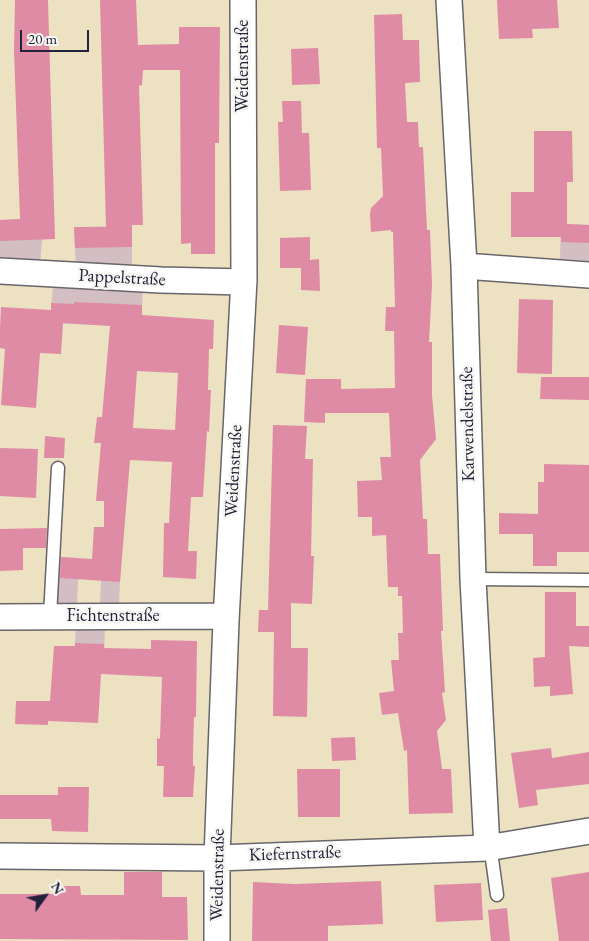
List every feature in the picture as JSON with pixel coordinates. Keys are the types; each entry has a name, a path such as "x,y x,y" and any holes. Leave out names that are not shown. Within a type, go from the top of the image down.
{"street":[{"name":"Weidenstraße","path":"217,941 217,858 226,616 244,282 243,0"},
{"name":"Karwendelstraße","path":"449,0 464,266 473,579 487,848"},
{"path":"464,266 589,275"},
{"name":"Pappelstraße","path":"0,271 161,280 244,282"},
{"name":"Fichtenstraße","path":"0,617 226,616"},
{"name":"Kiefernstraße","path":"0,856 217,858 243,855 487,848 589,831"}],"lane":[{"path":"50,616 58,468"},
{"path":"473,579 589,580"},
{"path":"487,848 492,859 497,895"}],"shaded area":[{"path":"42,219 40,265 0,262 0,220"},
{"path":"561,224 589,225 589,261 560,259"},
{"path":"132,226 132,269 76,268 74,227"},
{"path":"53,284 143,289 141,324 93,323 93,325 50,323"},
{"path":"60,557 79,558 77,604 57,603"},
{"path":"102,560 121,562 119,603 100,603"},
{"path":"76,624 105,624 104,663 74,661"}],"building":[{"path":"15,0 48,0 55,239 0,241 0,220 20,219 14,50"},
{"path":"100,0 136,0 138,45 179,44 179,27 220,27 219,143 215,143 215,254 191,254 191,243 181,244 180,70 143,70 142,85 139,86 143,225 132,225 132,247 75,248 74,227 106,227"},
{"path":"497,0 557,0 559,28 532,29 533,38 499,39"},
{"path":"402,14 403,40 419,40 420,82 405,83 407,122 418,122 419,147 423,147 427,230 430,230 432,285 429,342 432,342 432,395 436,439 420,460 423,519 427,519 428,554 440,554 443,631 441,631 445,692 442,693 446,720 437,731 442,769 451,769 453,813 409,814 407,750 404,751 398,713 382,715 379,693 394,691 391,660 399,660 398,633 403,633 402,596 398,596 398,587 388,587 386,535 372,536 372,517 358,517 357,481 382,480 380,457 391,457 389,413 325,413 325,423 304,422 306,379 341,379 341,389 395,388 394,331 385,331 386,307 395,307 393,232 391,230 371,232 370,214 371,208 383,196 381,148 377,148 374,15"},
{"path":"318,48 320,84 292,85 291,49"},
{"path":"282,101 301,101 302,133 309,133 311,190 280,191 278,122 283,122"},
{"path":"534,131 572,131 573,182 567,182 567,224 589,225 589,243 561,242 561,237 511,237 511,192 534,192"},
{"path":"310,237 310,260 319,259 320,291 301,290 301,268 280,268 280,238"},
{"path":"519,299 553,300 552,374 517,373"},
{"path":"74,302 142,305 142,315 214,320 213,349 209,349 208,390 211,390 203,497 191,497 188,551 197,551 196,579 163,577 164,523 169,523 172,462 130,460 120,582 60,578 61,557 92,559 94,527 104,527 104,501 96,501 101,443 94,443 97,417 102,417 110,326 63,323 61,354 40,353 36,408 1,405 5,349 0,348 1,307 51,310 51,303 74,304","holes":["137,371 178,373 175,430 133,428"]},
{"path":"279,325 308,327 305,375 276,373"},
{"path":"541,377 589,377 589,400 540,399"},
{"path":"273,425 307,426 305,459 313,459 311,556 314,556 312,604 291,603 291,648 308,648 307,717 273,716 274,632 258,632 259,610 268,610"},
{"path":"45,436 65,438 64,458 44,458"},
{"path":"0,448 38,449 36,498 0,496"},
{"path":"544,464 589,465 589,552 557,552 557,566 533,566 533,534 499,534 499,513 538,514 538,482 544,482"},
{"path":"47,528 46,548 23,548 23,570 0,571 0,529"},
{"path":"545,592 576,592 576,626 589,626 589,647 569,646 573,694 550,696 550,686 534,687 533,658 545,657"},
{"path":"151,640 197,641 193,797 163,797 164,766 157,766 157,738 160,739 162,677 101,674 98,723 48,721 48,725 15,724 16,701 50,701 54,646 75,646 75,643 104,644 104,648 151,649"},
{"path":"355,737 356,760 332,761 331,738"},
{"path":"551,748 552,758 589,752 589,784 536,790 538,805 519,808 511,753"},
{"path":"297,769 340,769 340,817 298,817"},
{"path":"58,787 89,787 88,832 52,831 51,819 0,819 0,795 58,795"},
{"path":"124,872 162,872 162,897 187,897 188,940 0,939 0,894 60,894 59,886 80,886 81,895 124,895"},
{"path":"589,872 589,941 559,941 551,878"},
{"path":"381,881 383,924 328,926 328,941 252,941 253,882 294,884"},
{"path":"481,883 483,920 436,922 434,885"},
{"path":"507,908 510,941 491,941 488,910"}]}
